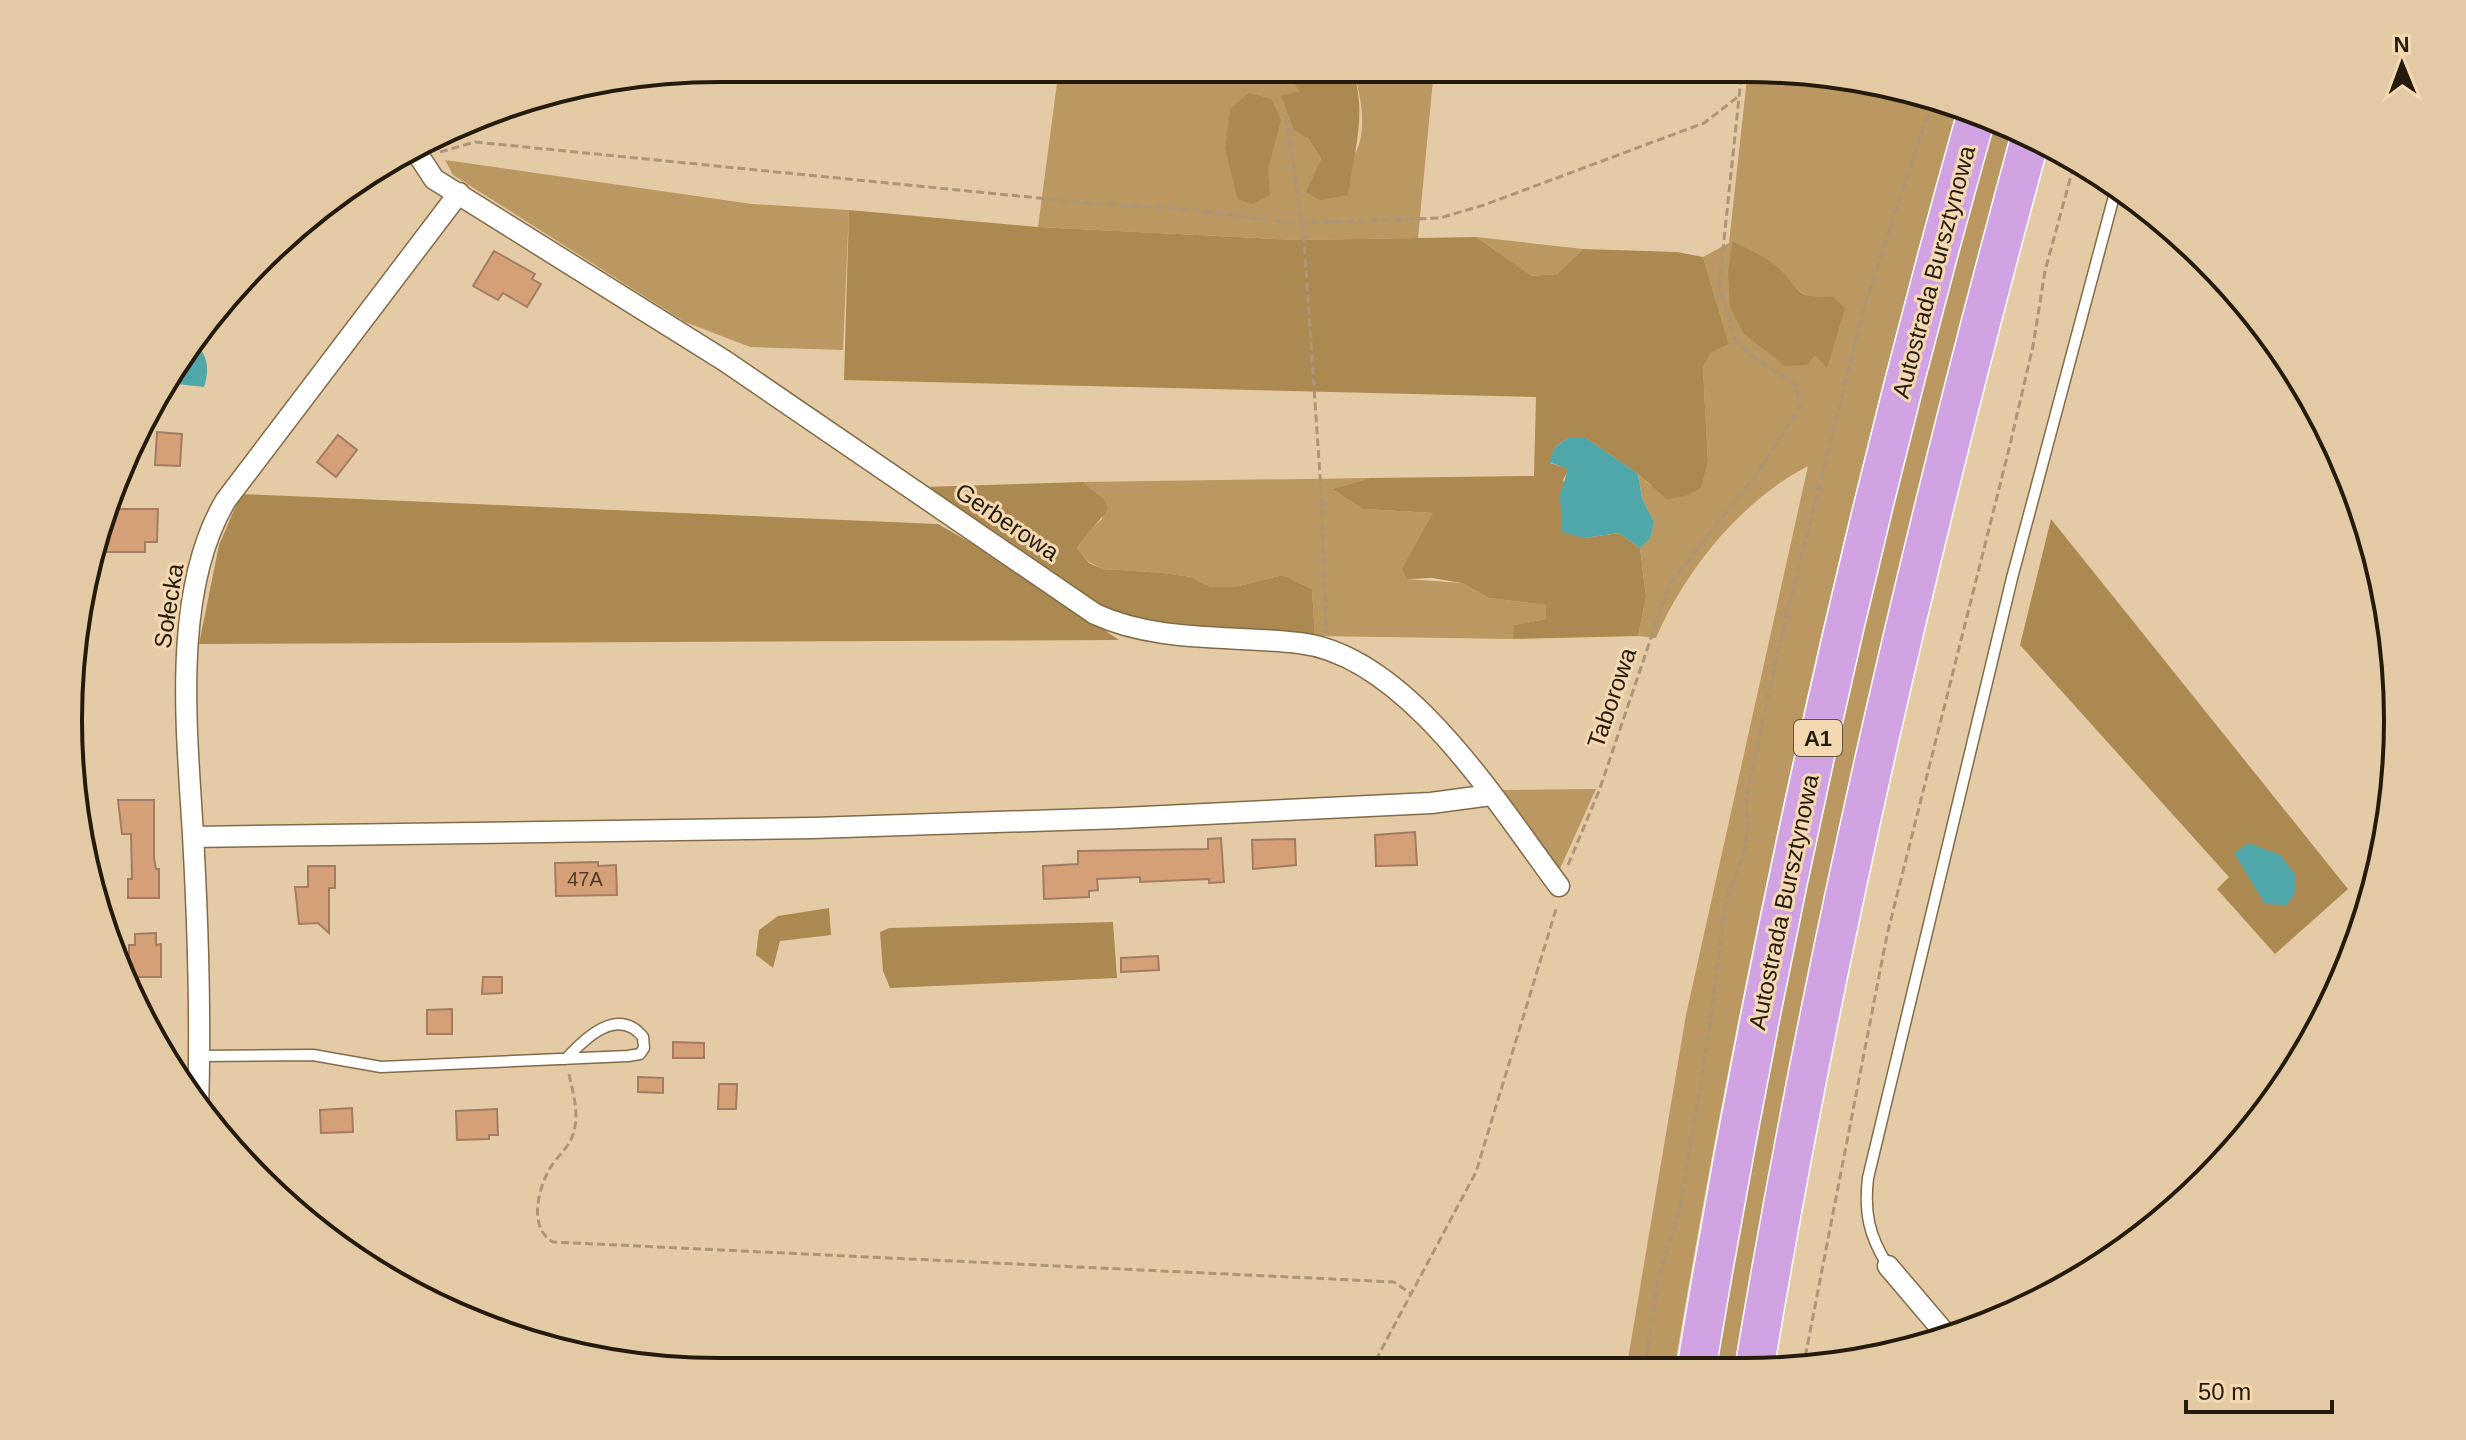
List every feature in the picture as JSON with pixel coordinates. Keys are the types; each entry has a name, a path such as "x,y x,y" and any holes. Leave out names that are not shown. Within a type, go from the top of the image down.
{"highway":[{"name":"Autostrada Bursztynowa","path":"1698,1358 1752,1053 1825,708 1899,403 1974,125"},
{"name":"A1","path":"1756,1358 1808,1072 1867,788 1924,540 2028,148"}],"street":[{"name":"Gerberowa","path":"418,158 434,179 725,361 1095,614 1123,627 1154,632 1325,647 1367,668 1435,725 1559,886"},
{"name":"Sołecka","path":"199,1087 193,837 184,684 199,576 214,520 459,193"},
{"path":"193,837 813,828 1122,818 1431,803 1491,795"},
{"path":"1888,1266 1940,1327"}],"lane":[{"path":"1888,1266 1869,1233 1865,1204 1868,1178 2012,578 2113,199"},
{"path":"200,1056 313,1055 381,1067 566,1059 640,1054 644,1048 643,1037 627,1025 613,1025 587,1037 566,1059"}],"path":[{"name":"Taborowa","path":"1377,1358 1476,1172 1556,912 1559,886 1599,791 1669,585 1758,472 1801,406 1795,385 1752,356 1735,339 1719,287 1741,82"},
{"path":"428,153 475,142 1099,204 1175,208 1303,223 1440,218 1484,205 1704,123 1739,96"},
{"path":"1646,1358 1659,1275 1680,1209 1712,1016 1726,901 1743,856 1748,828 1746,798 1780,642 1857,332 1929,109"},
{"path":"1286,116 1303,223 1321,490 1325,647"},
{"path":"1805,1355 1887,935 2009,449 2033,346 2045,271 2072,172"},
{"path":"566,1059 577,1117 573,1135 551,1168 539,1196 538,1225 543,1237 553,1242 1394,1282 1410,1293"}],"shaded area":[{"path":"1057,82 1294,82 1301,92 1308,138 1321,159 1307,192 1344,167 1358,147 1362,113 1356,82 1433,82 1418,238 1297,240 1038,227","holes":["1225,150 1271,150 1268,169 1237,199"]},
{"path":"1293,82 1356,82 1359,116 1348,195 1319,200 1306,192 1321,159 1308,138 1294,130 1281,95 1300,92"},
{"path":"1747,82 1829,87 1870,94 1955,118 1874,418 1799,733 1732,1051 1676,1358 1628,1358 1686,1015 1808,466 1760,498 1718,539 1683,587 1656,638 1638,636 1646,597 1640,548 1650,539 1654,522 1642,498 1638,474 1650,485 1708,461 1703,368 1709,353 1729,344 1703,257 1729,243","holes":["1733,241 1807,296 1832,296 1827,367"]},
{"path":"1249,93 1271,99 1281,120 1268,169 1270,195 1253,204 1237,199 1225,150 1230,109"},
{"path":"1985,129 2017,143 1745,1358 1711,1358 1831,737"},
{"path":"445,160 752,204 849,210 843,350 750,347 685,322 453,175"},
{"path":"849,210 1038,227 1297,240 1476,237 1532,276 1557,274 1583,249 1677,252 1703,257 1729,344 1710,353 1703,368 1708,461 1701,488 1685,496 1667,499 1638,474 1586,438 1568,438 1555,447 1550,463 1569,469 1563,480 1584,538 1619,533 1640,548 1646,597 1638,636 1513,639 1514,625 1546,619 1546,605 1489,598 1462,583 1432,578 1407,579 1402,569 1433,513 1363,509 1332,489 1370,478 1534,476 1536,397 844,380"},
{"path":"1476,237 1583,249 1557,274 1532,276"},
{"path":"1733,241 1774,264 1803,293 1832,296 1845,308 1827,368 1815,355 1807,365 1785,366 1743,333 1730,307 1728,273"},
{"path":"1370,478 1332,489 1363,509 1433,513 1407,579 1462,583 1489,598 1546,605 1547,619 1515,625 1513,639 1315,636 1312,589 1283,575 1235,587 1211,587 1191,577 1103,569 1089,562 1077,550 1084,535 1102,519 1103,498 1083,482"},
{"path":"1083,482 1103,498 1108,508 1077,549 1089,563 1103,569 1191,577 1211,587 1235,587 1283,575 1312,589 1315,636 1152,625 1099,607 925,487"},
{"path":"241,494 938,524 999,559 1119,640 199,644 219,545"},
{"path":"2051,519 2348,889 2275,954 2217,889 2229,877 2020,645"},
{"path":"1596,789 1559,871 1497,790"},
{"path":"829,908 831,935 780,941 773,968 756,955 759,930 778,916"},
{"path":"1113,922 1117,978 890,988 883,971 880,932 889,928"}],"water":[{"path":"201,351 206,362 204,387 178,384"},
{"path":"1568,438 1586,438 1638,474 1642,498 1654,522 1650,539 1640,548 1619,533 1584,538 1562,532 1560,495 1568,469 1549,462 1555,447"},
{"path":"2249,843 2280,855 2295,874 2295,893 2287,905 2265,904 2234,853"}],"building":[{"path":"494,251 535,274 532,279 541,284 527,307 503,293 498,300 473,286"},
{"path":"157,432 182,434 180,466 155,465"},
{"path":"338,435 357,450 336,477 317,462"},
{"path":"118,509 158,509 157,542 145,542 145,552 105,552"},
{"path":"118,800 154,800 154,858 156,869 159,869 159,898 128,898 128,879 132,879 131,834 122,834"},
{"path":"1415,832 1417,865 1376,866 1375,835"},
{"path":"1221,838 1224,882 1209,883 1209,879 1140,882 1140,877 1097,879 1098,890 1089,891 1089,897 1044,899 1043,866 1078,864 1078,851 1208,849 1208,839"},
{"path":"1295,839 1296,865 1253,869 1252,840"},
{"path":"598,862 598,866 616,865 617,895 556,896 555,863"},
{"path":"308,866 335,866 335,888 329,888 329,933 318,923 299,924 295,887 308,887"},
{"path":"156,933 156,945 161,944 161,977 137,977 129,959 129,945 135,945 135,934"},
{"path":"1158,956 1159,970 1121,972 1121,958"},
{"path":"483,977 502,977 502,993 482,994"},
{"path":"452,1009 452,1034 427,1034 427,1010"},
{"path":"673,1042 704,1043 704,1058 673,1058"},
{"path":"638,1077 663,1078 663,1093 638,1092"},
{"path":"719,1084 737,1084 736,1109 718,1109"},
{"path":"352,1108 353,1132 321,1133 320,1110"},
{"path":"497,1109 498,1135 489,1135 489,1139 457,1140 456,1111"}]}
